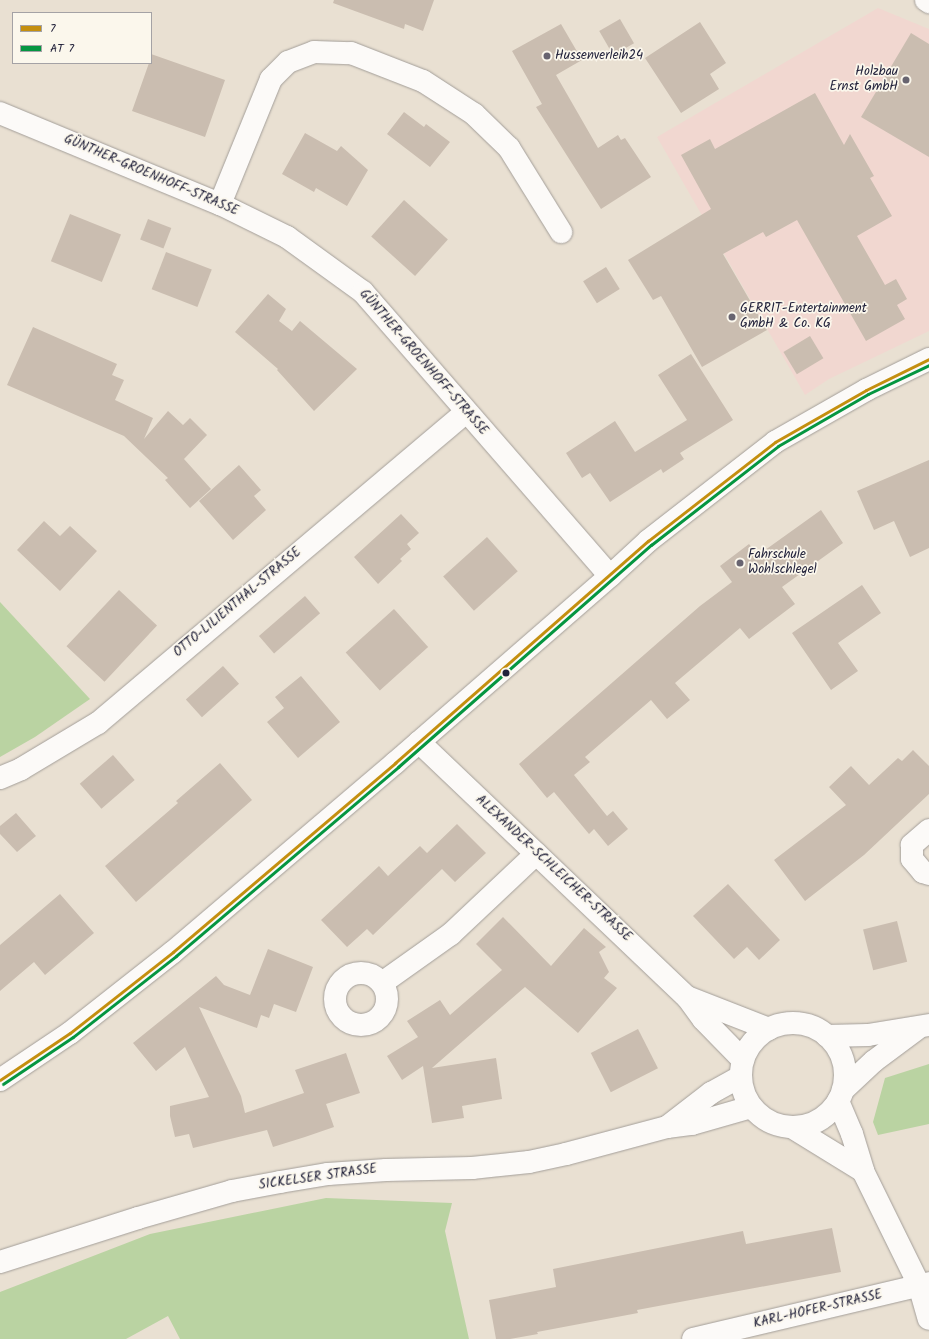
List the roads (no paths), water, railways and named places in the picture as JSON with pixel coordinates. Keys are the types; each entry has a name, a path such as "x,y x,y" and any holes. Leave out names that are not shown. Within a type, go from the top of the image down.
{"street":[{"path":"220,204 271,79 288,62 314,52 350,53 423,81 474,114 509,148 561,232"},
{"name":"GÜNTHER-GROENHOFF-STRASSE","path":"0,113 220,204 287,236 363,292 610,576"},
{"path":"0,1080 70,1034 173,952 419,742 610,576 648,541 775,442 866,390 929,359"},
{"name":"OTTO-LILIENTHAL-STRASSE","path":"0,778 21,769 98,723 239,602 466,412"},
{"name":"ALEXANDER-SCHLEICHER-STRASSE","path":"419,742 687,996 703,1019 742,1068"},
{"path":"929,830 912,845 912,859 923,872 929,874"},
{"path":"382,984 450,934 536,854"},
{"name":"ALEXANDER-SCHLEICHER-STRASSE","path":"687,996 769,1029"},
{"path":"924,1026 874,1061 841,1095 824,1118 809,1125 793,1128 777,1126 763,1118 751,1107 743,1095 742,1068 750,1045 759,1036 769,1029 793,1023 817,1029 836,1045 842,1056 845,1073 841,1095 863,1171 924,1284 929,1318"},
{"path":"827,1036 868,1035 924,1026"},
{"name":"SICKELSER STRASSE","path":"666,1127 742,1068"},
{"name":"SICKELSER STRASSE","path":"0,1262 138,1218 232,1192 280,1182 328,1174 386,1170 472,1168 529,1162 566,1154 666,1127 692,1124 751,1107"},
{"path":"793,1128 863,1171"},
{"name":"KARL-HOFER-STRASSE","path":"693,1339 924,1284"}],"place":[{"name":"Hussenverleih24","path":"547,56"},
{"name":"Holzbau Ernst GmbH","path":"906,80"},
{"name":"GERRIT-Entertainment GmbH & Co. KG","path":"732,317"},
{"name":"Fahrschule Wohlschlegel","path":"740,563"}]}
